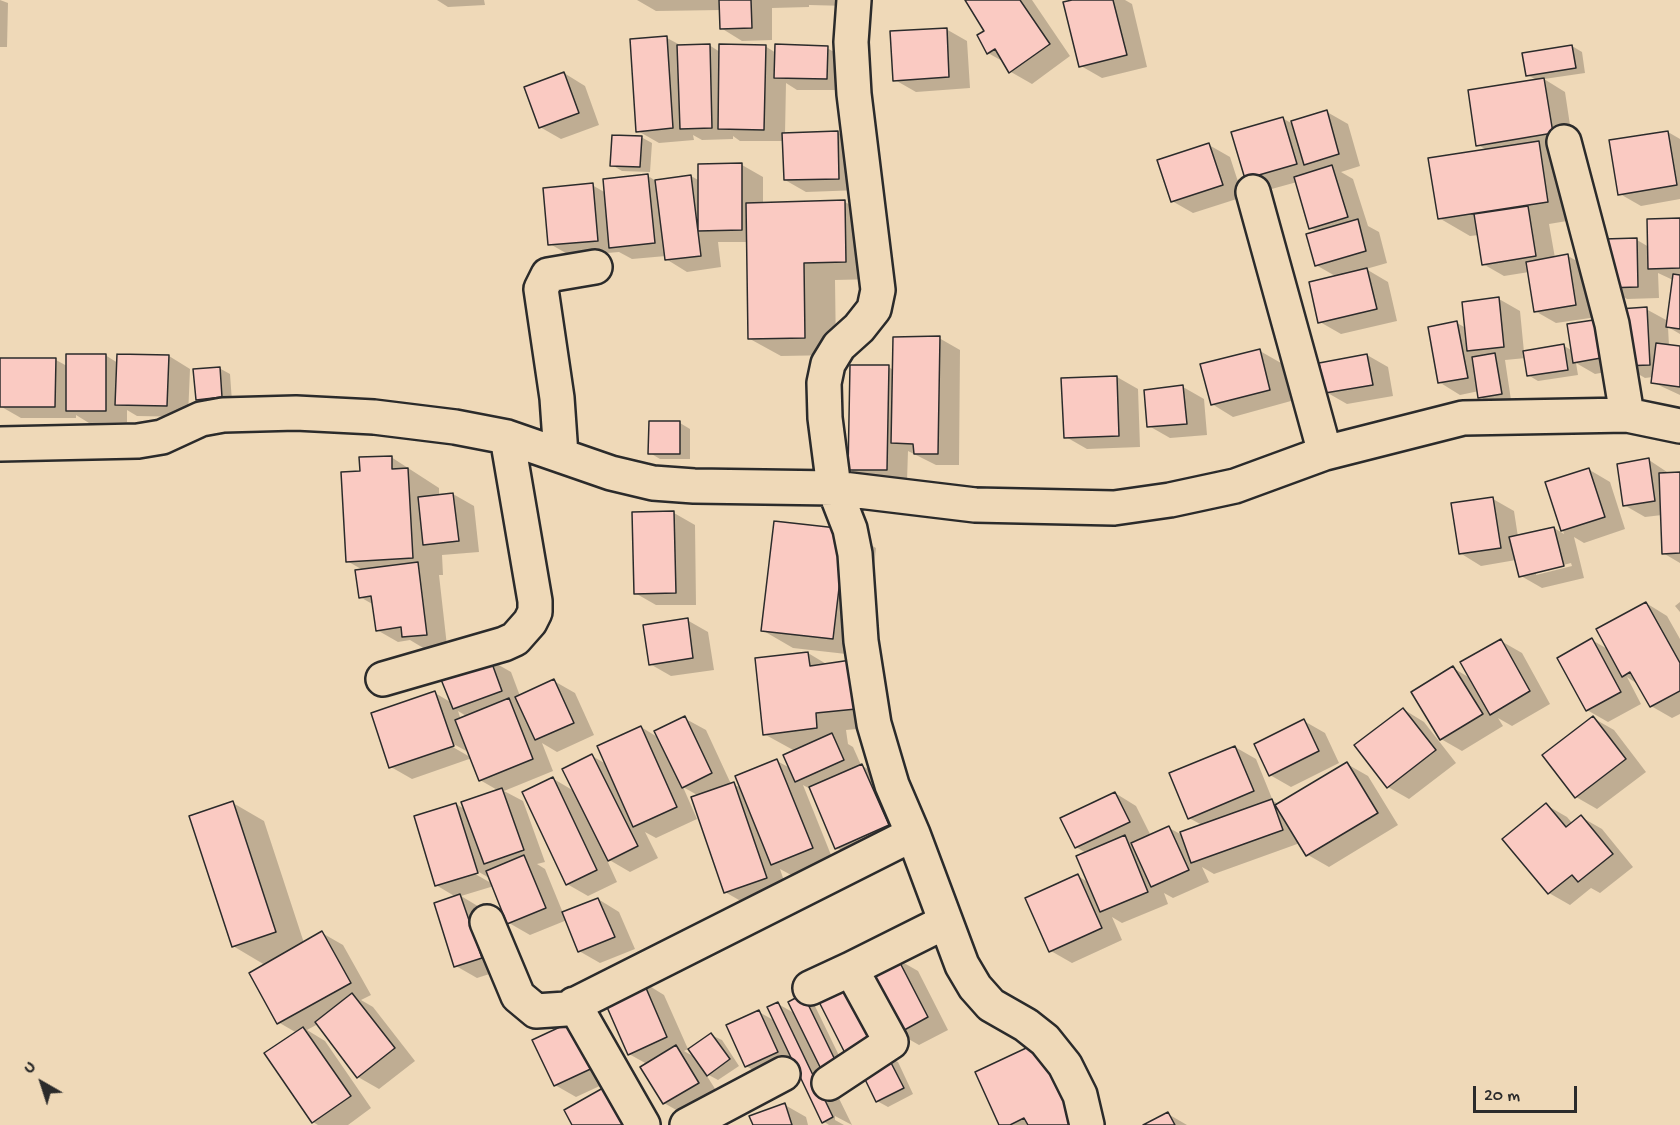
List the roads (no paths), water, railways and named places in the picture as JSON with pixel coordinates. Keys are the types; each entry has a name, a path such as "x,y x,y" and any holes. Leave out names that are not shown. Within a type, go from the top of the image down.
{"street":[{"path":"854,0 851,42 854,94 878,290 874,309 859,328 839,346 828,364 824,383 825,417 834,488 850,528 855,554 861,640 874,724 892,785 914,834 962,965 975,987 992,1005 1026,1025 1045,1040 1065,1065 1080,1095 1087,1125"},
{"path":"1564,142 1612,324 1627,415"},
{"path":"1253,192 1325,453"},
{"path":"561,455 558,398 541,289 548,275 595,267"},
{"path":"0,444 138,441 162,437 201,418 223,415 296,413 374,417 455,427 507,437 610,473 653,483 834,488 975,505 1114,508 1170,500 1235,486 1325,453 1463,418 1627,415 1680,426"},
{"path":"383,679 504,644 514,639 530,622 535,612 535,601 507,437"},
{"path":"487,922 518,996 536,1011 566,1009 914,834"},
{"path":"810,988 945,922"},
{"path":"829,1083 891,1042 851,969"},
{"path":"574,1005 643,1125"},
{"path":"687,1125 783,1074"}]}
